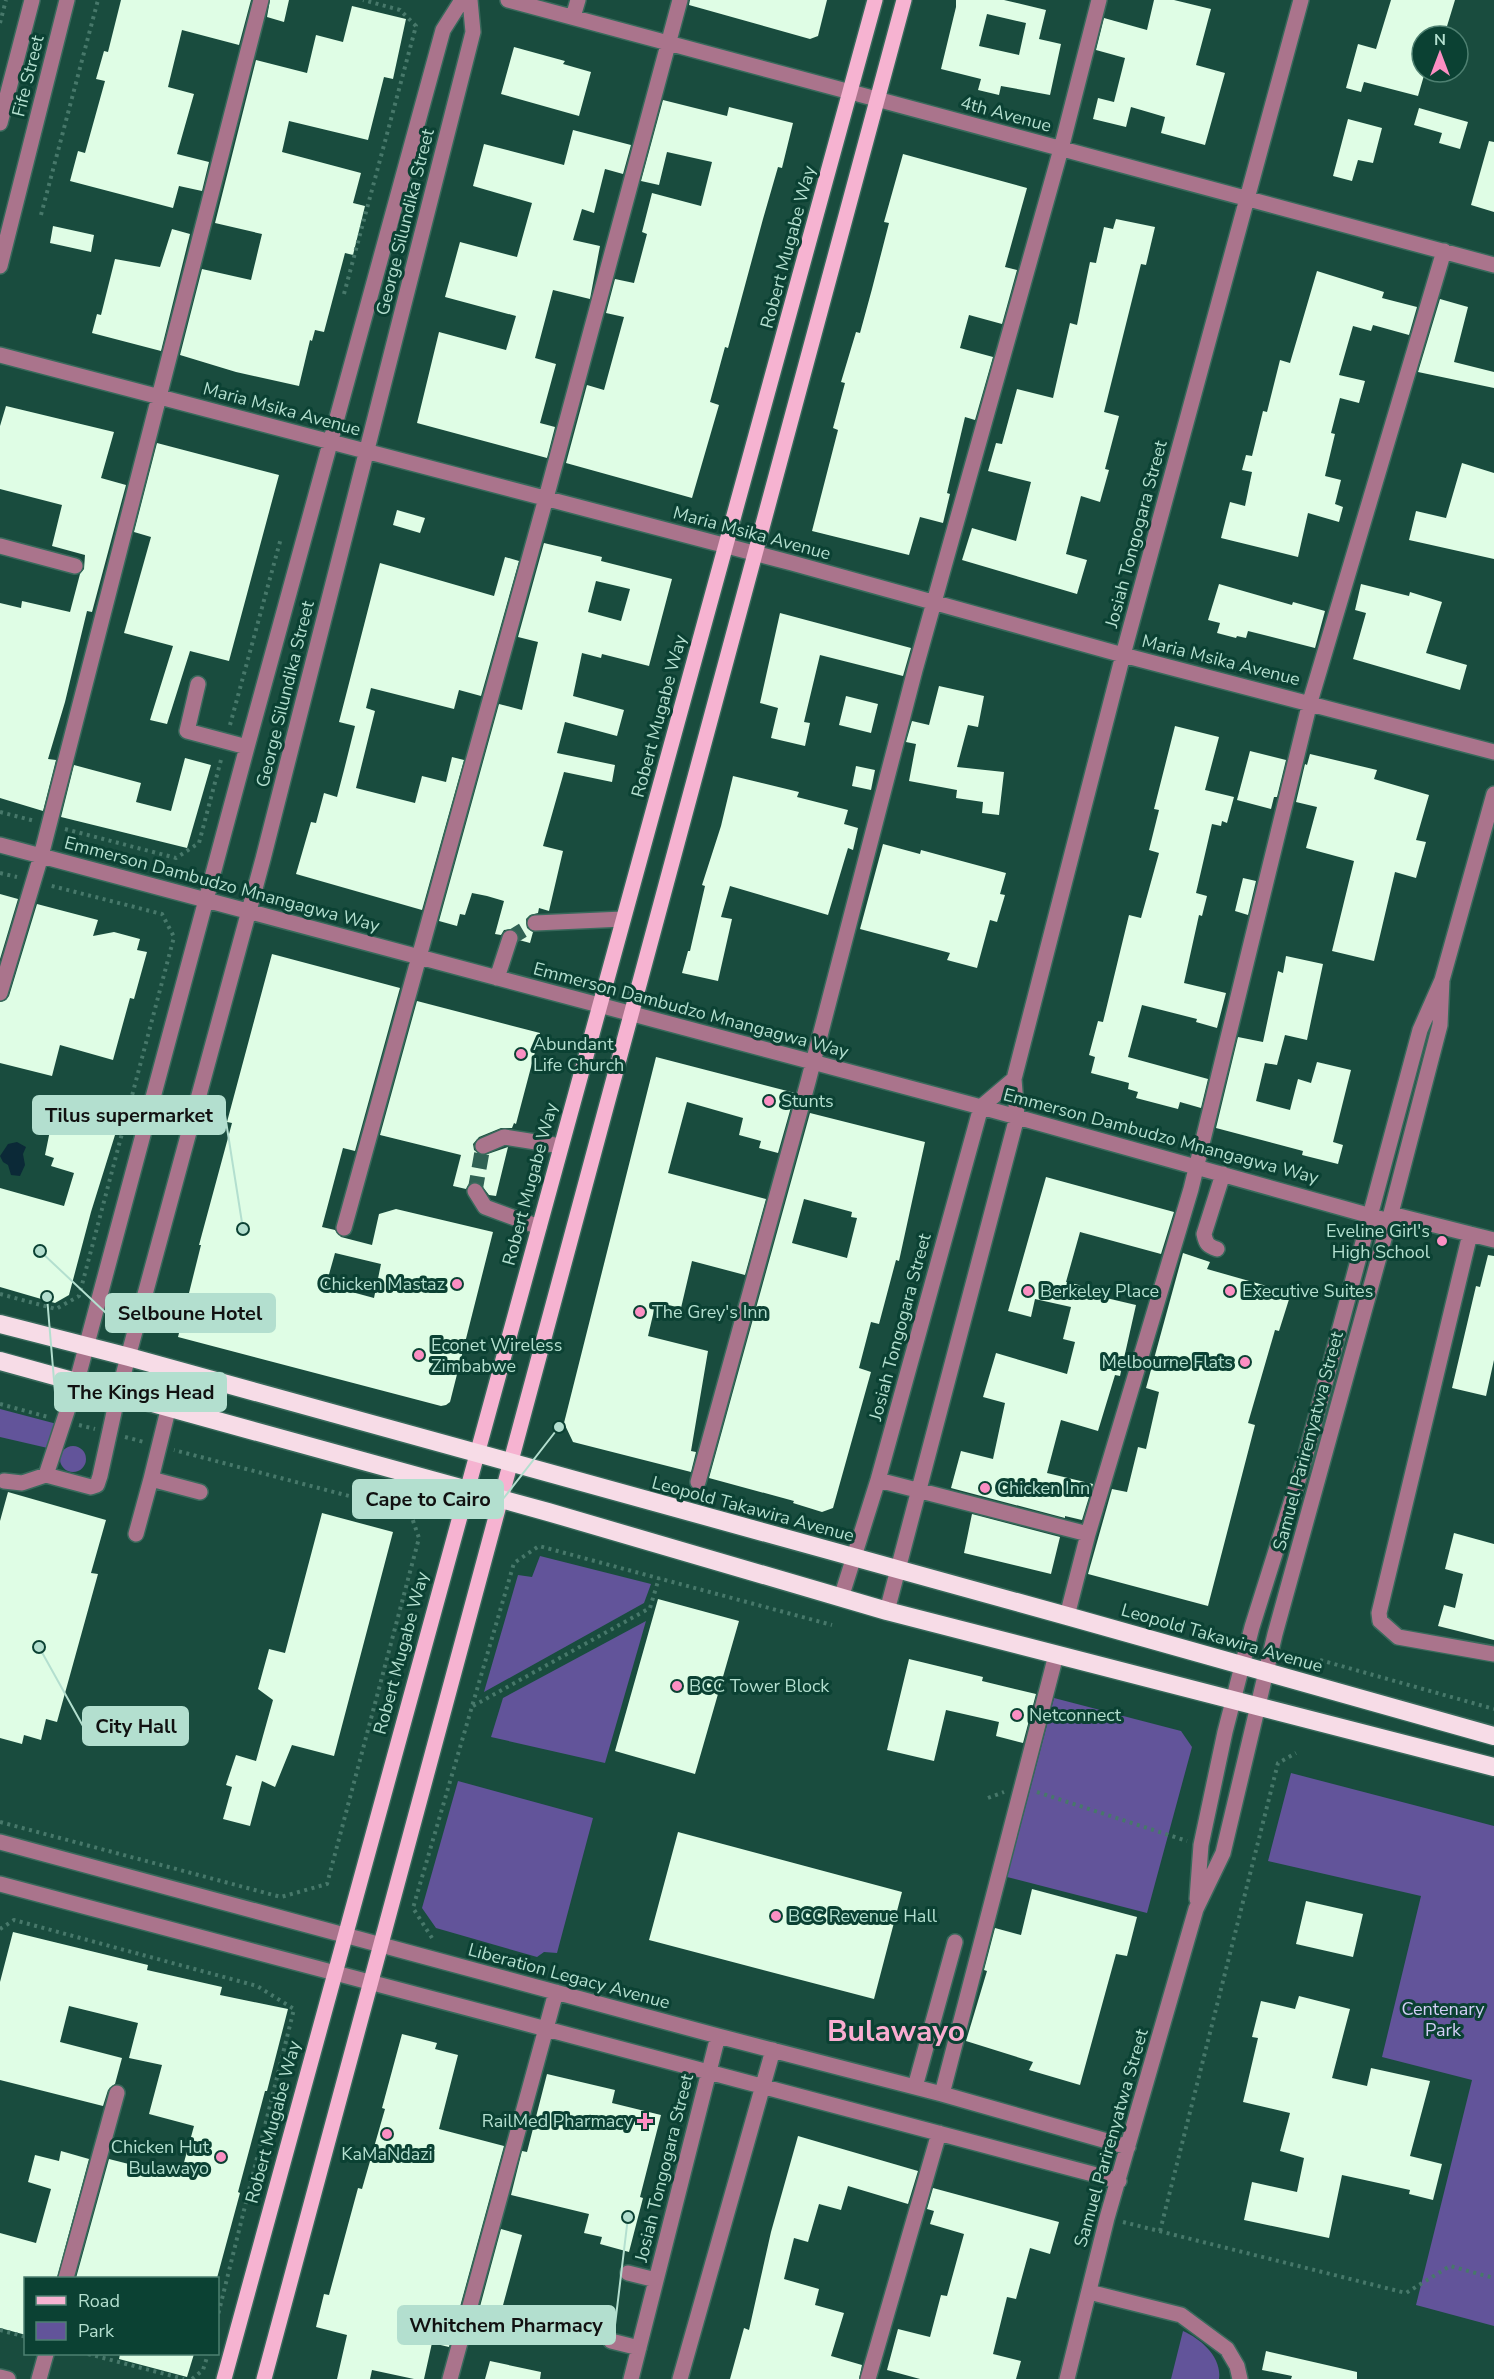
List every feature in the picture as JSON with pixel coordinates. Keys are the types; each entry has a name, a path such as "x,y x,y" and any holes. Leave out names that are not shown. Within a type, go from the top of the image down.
{"highway":[{"name":"Leopold Takawira Avenue","path":"0,1324 129,1357 1494,1736"},
{"path":"0,1361 466,1489 887,1611 1494,1767"}],"main road":[{"name":"Robert Mugabe Way","path":"224,2379 875,0"},
{"path":"264,2379 904,0"}],"street":[{"name":"Fife Street","path":"0,123 32,0"},
{"name":"Fife Street","path":"0,266 67,0"},
{"path":"0,993 41,856 261,0"},
{"name":"George Silundika Street","path":"462,0 443,30 247,747 87,1347 46,1475 91,1487 97,1485 118,1394 249,912 367,451 473,32 470,0"},
{"name":"4th Avenue","path":"508,0 1494,265"},
{"path":"573,17 578,0"},
{"path":"344,1228 681,0"},
{"path":"698,1482 813,1062 934,603 1061,149 1099,0"},
{"name":"Josiah Tongogara Street","path":"887,1611 1017,1117 1014,1079 1123,655 1301,0"},
{"path":"1067,1616 1088,1534 1196,1167 1310,702 1444,251"},
{"name":"Maria Msika Avenue","path":"0,355 546,498 1123,655 1310,702 1494,752"},
{"path":"0,546 75,566"},
{"path":"198,684 187,731 247,747"},
{"name":"Samuel Parirenyatwa Street","path":"1196,1909 1201,1845 1243,1666 1305,1458 1420,1029 1442,980 1494,794"},
{"name":"Emmerson Dambudzo Mnangagwa Way","path":"0,845 981,1107 1372,1215 1494,1240"},
{"path":"535,923 623,919"},
{"path":"497,978 510,938"},
{"name":"Samuel Parirenyatwa Street","path":"1067,2379 1107,2218 1196,1909 1223,1853 1265,1672 1390,1217 1440,1025 1442,980"},
{"path":"981,1107 1014,1079"},
{"name":"Josiah Tongogara Street","path":"841,1598 878,1480 981,1107"},
{"path":"483,1146 504,1137 561,1146"},
{"path":"1217,1249 1205,1243 1204,1234 1223,1174"},
{"path":"475,1191 485,1207 539,1227"},
{"path":"1470,1234 1379,1613 1380,1621 1398,1637 1494,1654"},
{"path":"136,1534 169,1406"},
{"path":"4,1481 22,1484 46,1475"},
{"path":"151,1479 200,1492"},
{"path":"878,1480 1088,1534"},
{"path":"942,2094 1056,1655"},
{"name":"Liberation Legacy Avenue","path":"0,1842 718,2036 942,2094 1128,2147"},
{"path":"0,1884 1119,2181"},
{"path":"915,2087 954,1942"},
{"path":"450,2379 556,1992"},
{"name":"Josiah Tongogara Street","path":"631,2379 718,2036"},
{"path":"680,2379 773,2050"},
{"path":"66,2277 117,2093"},
{"path":"868,2379 939,2133"},
{"path":"628,2273 656,2280"},
{"path":"1089,2292 1181,2315 1227,2349 1237,2366 1240,2379"},
{"path":"611,2341 639,2348"},
{"path":"39,2379 46,2355"},
{"path":"0,2377 8,2379"}],"path":[{"path":"0,23 6,0"},
{"path":"41,215 98,0"},
{"path":"344,294 416,26 400,10 363,0"},
{"path":"0,873 162,914 174,937 79,1296 56,1309 0,1294"},
{"path":"0,1404 410,1512 419,1538 327,1884 281,1897 0,1822"},
{"path":"432,1938 413,1908 514,1563 539,1546 832,1625"},
{"path":"472,1706 650,1608 659,1578"},
{"path":"1320,1660 1494,1709"},
{"path":"1160,2231 1278,1763 1296,1753"},
{"path":"988,1798 1021,1786 1201,1845"},
{"path":"0,1929 14,1920 234,1979 257,1986 294,2009 219,2311"},
{"path":"1107,2218 1406,2293 1450,2266 1494,2278"},
{"path":"0,2330 24,2336"},
{"path":"92,2355 184,2379"},
{"path":"192,2379 204,2370 208,2355"}],"green space":[{"path":"0,1409 57,1424 52,1449 0,1437"},
{"path":"73,1446 82,1450 86,1459 82,1468 73,1472 64,1468 60,1459 64,1450"},
{"path":"540,1556 651,1584 644,1603 484,1692 518,1575 532,1577"},
{"path":"646,1621 605,1763 491,1737 503,1698"},
{"path":"1054,1698 1181,1731 1192,1747 1147,1913 1007,1877"},
{"name":"Centenary Park","path":"1291,1773 1494,1826 1494,2326 1416,2305 1472,2080 1382,2057 1421,1896 1268,1861"},
{"path":"458,1781 593,1818 557,1953 544,1952 537,1957 436,1928 422,1908"},
{"path":"1183,2331 1197,2339 1214,2356 1219,2379 1171,2379"}],"water":[{"path":"17,1142 26,1147 23,1154 25,1165 20,1176 11,1175 8,1165 0,1156 8,1144"}],"building":[{"path":"121,0 251,0 239,45 182,30 168,87 194,94 177,154 209,162 202,191 179,186 173,208 70,181 78,151 85,153 105,81 96,79 104,51 108,52"},
{"path":"270,0 289,0 284,22 267,17"},
{"path":"690,0 827,0 818,36 810,39 689,5"},
{"path":"956,0 1004,0 1046,10 1039,39 1061,44 1050,95 1001,86 999,95 978,90 981,79 941,69","holes":["987,14 1026,23 1019,55 979,46"]},
{"path":"1154,0 1174,0 1211,9 1196,65 1225,73 1205,145 1161,133 1165,117 1131,107 1126,127 1093,119 1098,98 1114,102 1125,58 1096,50 1104,18 1147,30"},
{"path":"1391,0 1455,0 1448,24 1410,24 1410,84 1422,84 1418,96 1364,82 1361,92 1346,88 1358,44 1376,49"},
{"path":"352,6 406,19 393,79 384,77 368,140 289,121 282,152 361,173 353,203 365,206 353,255 345,253 324,332 315,330 312,341 310,340 299,386 236,372 180,355 202,269 251,280 262,234 215,223 256,60 307,73 316,35 343,42"},
{"path":"514,47 565,61 563,64 591,72 579,116 501,94"},
{"path":"663,100 727,116 729,107 793,123 782,168 778,167 728,348 725,347 710,402 719,405 692,498 566,463 587,385 604,390 624,317 606,313 615,279 634,283 647,234 642,232 652,193 701,206 712,162 667,152 659,185 641,181"},
{"path":"1419,108 1468,122 1460,149 1439,143 1442,133 1414,125"},
{"path":"1348,119 1382,128 1373,163 1358,160 1352,181 1333,176"},
{"path":"573,130 631,145 623,174 605,169 594,213 582,209 573,240 600,246 590,299 553,290 535,358 556,364 540,423 555,427 547,458 417,423 439,332 506,350 516,316 445,297 460,242 517,257 532,203 473,186 484,144 564,165"},
{"path":"1489,141 1494,142 1494,212 1471,205"},
{"path":"903,154 1027,188 1005,267 1017,270 1002,324 969,315 960,348 993,357 975,420 965,417 947,493 950,494 943,523 920,517 909,555 812,531 838,430 833,428 845,383 841,382 856,332 860,333 872,289 889,223 884,222"},
{"path":"1116,219 1155,227 1146,265 1141,264 1104,412 1119,416 1105,469 1109,470 1100,502 1081,496 1066,554 1087,560 1077,594 962,560 972,528 1016,541 1031,482 988,471 996,443 1002,444 1017,389 1053,398 1070,323 1077,325 1090,262 1096,263 1104,227 1113,229"},
{"path":"53,226 94,235 91,252 50,243"},
{"path":"172,229 190,234 161,351 92,333 97,314 101,315 115,259 160,267"},
{"path":"1317,271 1384,292 1382,298 1417,307 1409,335 1373,325 1371,331 1353,326 1339,375 1365,381 1359,403 1340,398 1331,433 1335,434 1325,476 1341,480 1335,504 1343,507 1339,522 1308,513 1298,557 1221,538 1230,502 1245,506 1252,472 1242,470 1246,455 1252,456 1263,411 1267,412 1280,360 1290,363"},
{"path":"1440,299 1468,307 1454,362 1494,372 1494,388 1418,372"},
{"path":"6,406 114,432 101,478 126,485 92,612 87,611 65,702 48,759 56,760 43,811 0,798 0,603 21,608 22,601 70,612 80,574 84,569 85,555 52,546 62,505 0,489 0,426"},
{"path":"157,443 279,475 229,661 190,651 167,724 150,720 173,646 124,633 151,537 134,532"},
{"path":"1462,463 1494,473 1494,559 1409,540 1416,511 1446,518"},
{"path":"397,510 425,518 420,533 393,525"},
{"path":"544,543 602,557 601,561 672,579 649,666 602,654 601,658 582,653 573,696 624,710 617,736 565,722 557,753 615,765 612,782 564,772 543,846 563,851 549,911 539,908 538,913 526,919 527,928 533,932 530,943 519,940 518,932 512,929 504,930 501,935 495,934 504,901 487,896 472,893 465,915 460,914 457,926 439,921 499,704 522,710 538,642 518,637","holes":["596,581 630,589 621,621 588,612"]},
{"path":"505,557 519,561 481,696 459,690 454,709 371,688 366,708 375,711 356,788 415,803 422,776 446,782 452,757 464,760 422,910 296,874 311,822 316,823 324,793 337,797 355,726 339,722 380,563 494,596"},
{"path":"1219,584 1292,605 1293,602 1325,611 1315,648 1248,631 1246,638 1217,633 1220,623 1208,620"},
{"path":"1361,584 1409,596 1410,592 1442,602 1426,653 1467,665 1460,690 1353,659 1366,613 1355,610"},
{"path":"780,613 911,648 903,676 820,655 804,722 810,723 805,746 771,738 778,708 760,703"},
{"path":"939,686 984,696 978,727 968,725 957,767 1004,772 999,815 982,813 983,802 956,798 957,790 909,781 916,744 906,742 912,721 929,725"},
{"path":"846,696 878,704 871,733 839,725"},
{"path":"1175,726 1219,737 1205,790 1234,797 1227,823 1222,821 1221,826 1212,824 1196,893 1207,896 1202,916 1199,915 1184,983 1226,993 1217,1028 1196,1022 1197,1019 1142,1005 1128,1057 1208,1079 1201,1108 1180,1102 1178,1109 1136,1098 1138,1092 1128,1089 1129,1083 1091,1073 1095,1057 1089,1055 1098,1021 1103,1022 1129,915 1141,918 1159,853 1149,850 1159,810 1154,809"},
{"path":"1250,751 1286,760 1277,797 1274,797 1271,809 1237,800"},
{"path":"1310,754 1377,770 1374,779 1429,795 1416,840 1426,842 1416,878 1395,872 1374,961 1332,951 1354,861 1306,848 1317,807 1296,802 1305,764 1307,765"},
{"path":"185,758 211,765 187,848 61,817 74,765 141,783 136,802 171,811"},
{"path":"856,766 875,770 871,790 852,786"},
{"path":"733,776 799,792 797,797 848,810 844,824 858,828 853,850 848,848 828,915 730,886 721,917 732,919 718,981 682,973 688,951 690,951 705,886 702,885 721,826"},
{"path":"883,844 920,854 921,850 1006,873 1000,894 1005,895 997,922 990,920 977,968 947,960 950,953 860,929"},
{"path":"1243,878 1256,881 1248,915 1235,911"},
{"path":"0,894 18,899 0,959"},
{"path":"37,904 98,920 93,936 114,932 140,939 137,950 147,952 134,999 130,998 113,1060 60,1045 52,1076 0,1063 0,1002 9,996"},
{"path":"272,954 400,988 355,1151 343,1148 322,1227 335,1230 341,1237 372,1245 379,1214 396,1209 493,1232 450,1402 441,1406 178,1337 201,1245 199,1245 232,1123 227,1122","holes":["335,1253 381,1264 374,1298 326,1285"]},
{"path":"1286,956 1323,964 1307,1040 1285,1035 1277,1065 1265,1063 1256,1101 1290,1110 1298,1079 1311,1083 1317,1062 1351,1070 1333,1142 1343,1145 1338,1164 1302,1155 1303,1151 1216,1128 1238,1037 1263,1042 1278,971 1283,973"},
{"path":"417,1001 540,1033 516,1124 514,1123 512,1128 501,1128 479,1137 473,1144 474,1150 482,1156 508,1147 496,1196 489,1195 479,1182 470,1182 466,1189 453,1186 461,1155 380,1135"},
{"path":"656,1057 795,1093 778,1153 759,1148 761,1141 739,1135 743,1118 687,1102 668,1173 766,1199 745,1275 692,1261 681,1308 656,1302 648,1336 708,1351 691,1451 696,1452 691,1472 573,1442 564,1423"},
{"path":"56,1101 120,1119 91,1212 69,1295 55,1303 0,1287 0,1188 64,1206 74,1173 51,1166 54,1158 45,1155"},
{"path":"810,1113 925,1142 899,1261 896,1260 879,1324 871,1322 859,1368 871,1372 833,1508 822,1512 793,1503 794,1501 709,1478","holes":["804,1199 852,1212 851,1217 857,1218 847,1258 792,1243"]},
{"path":"1046,1177 1174,1212 1161,1254 1080,1232 1066,1282 1104,1291 1102,1297 1136,1305 1120,1376 1115,1375 1098,1431 1061,1420 1047,1473 1093,1484 1082,1520 1065,1516 1065,1518 951,1488 961,1451 993,1459 1005,1403 983,1397 996,1353 1067,1374 1075,1342 1063,1339 1071,1307 1035,1299 1031,1317 1008,1311"},
{"path":"1183,1253 1210,1262 1207,1269 1291,1293 1279,1331 1275,1330 1248,1423 1255,1425 1208,1606 1088,1574 1112,1489 1127,1492 1138,1447 1146,1449 1159,1392 1146,1388"},
{"path":"1488,1255 1494,1256 1494,1360 1486,1396 1452,1388 1476,1286 1480,1287"},
{"path":"8,1492 106,1520 91,1573 98,1574 57,1722 46,1719 41,1740 24,1735 22,1744 0,1738 0,1521"},
{"path":"322,1513 393,1532 334,1756 292,1745 275,1787 262,1781 250,1826 223,1819 232,1787 226,1785 236,1755 256,1761 273,1700 258,1689 269,1649 285,1653"},
{"path":"972,1514 1060,1537 1051,1574 964,1553"},
{"path":"1454,1533 1494,1544 1494,1640 1438,1626 1444,1605 1455,1608 1463,1574 1445,1569"},
{"name":"BCC Tower Block","path":"658,1599 739,1621 695,1774 615,1751"},
{"path":"909,1659 983,1677 982,1681 1036,1694 1023,1743 996,1736 999,1722 946,1710 934,1761 887,1750"},
{"name":"BCC Revenue Hall","path":"678,1832 902,1892 874,1999 649,1940"},
{"path":"1032,1889 1137,1917 1127,1956 1116,1954 1080,2085 1029,2070 1033,2062 966,2041 987,1971 984,1970 995,1928 1021,1935"},
{"path":"1306,1901 1363,1914 1353,1957 1296,1944"},
{"path":"13,1932 148,1965 147,1970 222,1987 220,1995 288,2009 217,2277 76,2277 109,2159 180,2177 194,2126 149,2114 162,2065 129,2058 138,2023 69,2006 60,2042 122,2058 115,2084 108,2090 103,2106 0,2080 0,1982"},
{"path":"1299,1996 1350,2009 1332,2078 1367,2086 1371,2068 1430,2081 1410,2156 1442,2164 1433,2200 1409,2194 1410,2190 1342,2175 1329,2238 1244,2220 1252,2182 1297,2192 1304,2158 1280,2151 1290,2113 1243,2102 1258,2038 1252,2037 1261,2001 1295,2009"},
{"path":"402,2034 437,2043 435,2049 458,2055 439,2129 504,2146 449,2347 432,2343 424,2379 372,2370 370,2379 337,2379 347,2335 316,2327 324,2294 329,2295 358,2188 362,2189 385,2109 382,2108"},
{"path":"547,2074 615,2090 612,2103 661,2115 629,2252 600,2244 602,2237 584,2233 589,2214 511,2195 522,2151 527,2152"},
{"path":"798,2136 918,2171 908,2204 848,2186 841,2210 819,2204 808,2242 794,2238 784,2279 819,2289 815,2305 844,2313 831,2356 862,2365 859,2379 730,2379 744,2328 749,2330 771,2232"},
{"path":"61,2151 89,2159 57,2277 24,2277 24,2334 0,2328 0,2233 36,2243 51,2189 28,2182 35,2155 59,2161"},
{"path":"933,2188 1059,2222 1050,2254 1030,2248 1016,2299 1007,2297 993,2354 1021,2361 1016,2379 920,2379 887,2370 898,2329 930,2337 941,2295 947,2296 964,2234 930,2224 934,2211 927,2209"},
{"path":"501,2229 522,2235 496,2331 475,2325"},
{"path":"1266,2351 1357,2372 1357,2379 1291,2379 1292,2376 1262,2370"},
{"path":"120,2355 194,2355 187,2377 119,2359"},
{"path":"490,2361 541,2372 540,2379 485,2379"}],"tunnel":[{"path":"510,938 535,923"},
{"path":"475,1191 483,1146"}],"place":[{"name":"Abundant Life Church","path":"521,1054"},
{"name":"Stunts","path":"769,1101"},
{"name":"Tilus supermarket","path":"243,1229"},
{"name":"Eveline Girl's High School","path":"1442,1241"},
{"name":"Selboune Hotel","path":"40,1251"},
{"name":"Chicken Mastaz","path":"457,1284"},
{"name":"Berkeley Place","path":"1028,1291"},
{"name":"Executive Suites","path":"1230,1291"},
{"name":"The Kings Head","path":"47,1297"},
{"name":"The Grey's Inn","path":"640,1312"},
{"name":"Econet Wireless Zimbabwe","path":"419,1355"},
{"name":"Melbourne Flats","path":"1245,1362"},
{"name":"Cape to Cairo","path":"559,1427"},
{"name":"Chicken Inn","path":"985,1488"},
{"name":"City Hall","path":"39,1647"},
{"name":"BCC Tower Block","path":"677,1686"},
{"name":"Netconnect","path":"1017,1715"},
{"name":"BCC Revenue Hall","path":"776,1916"},
{"name":"RailMed Pharmacy","path":"645,2121"},
{"name":"KaMaNdazi","path":"387,2134"},
{"name":"Chicken Hut Bulawayo","path":"221,2157"},
{"name":"Whitchem Pharmacy","path":"628,2217"}],"district":[{"name":"Bulawayo","path":"896,2031"}]}
